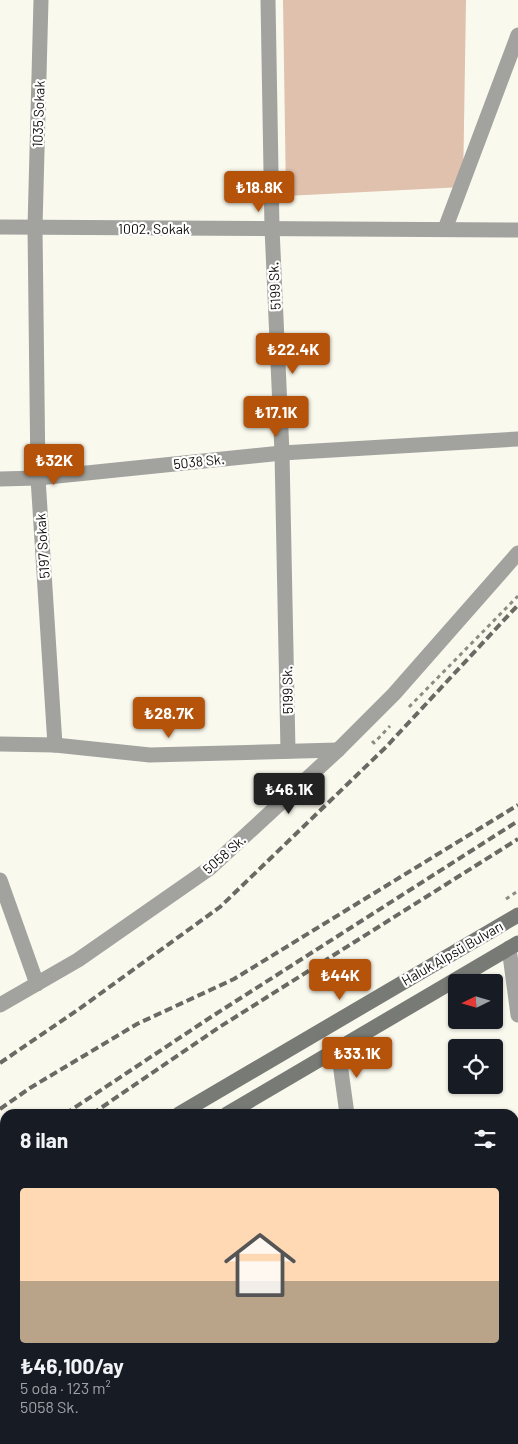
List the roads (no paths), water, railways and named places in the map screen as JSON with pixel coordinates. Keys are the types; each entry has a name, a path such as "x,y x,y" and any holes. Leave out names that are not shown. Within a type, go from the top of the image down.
{"main road":[{"name":"Haluk Alpsü Bulvarı","path":"187,1109 518,915"},
{"path":"238,1109 514,946"}],"street":[{"name":"1035 Sokak","path":"35,227 41,0"},
{"name":"5199 Sk.","path":"268,0 272,228 282,453 288,751"},
{"path":"445,229 515,49 518,35"},
{"name":"1002. Sokak","path":"0,227 518,230"},
{"name":"5197 Sokak","path":"35,227 38,478 55,745"},
{"name":"5038 Sk.","path":"0,479 38,478 282,453 518,439"},
{"name":"5058 Sk.","path":"0,1005 78,960 210,868 338,750 394,694 518,553"},
{"path":"0,744 55,745 150,755 338,750"},
{"path":"0,880 37,984"},
{"path":"514,946 518,1015"},
{"path":"338,1049 346,1109"}],"railway":[{"path":"0,1063 79,1009 220,907 386,747 518,605"},
{"path":"0,1109 30,1088 137,1024 234,979 518,805"},
{"path":"73,1109 211,1017 518,821"},
{"path":"99,1109 218,1028 518,839"}]}
